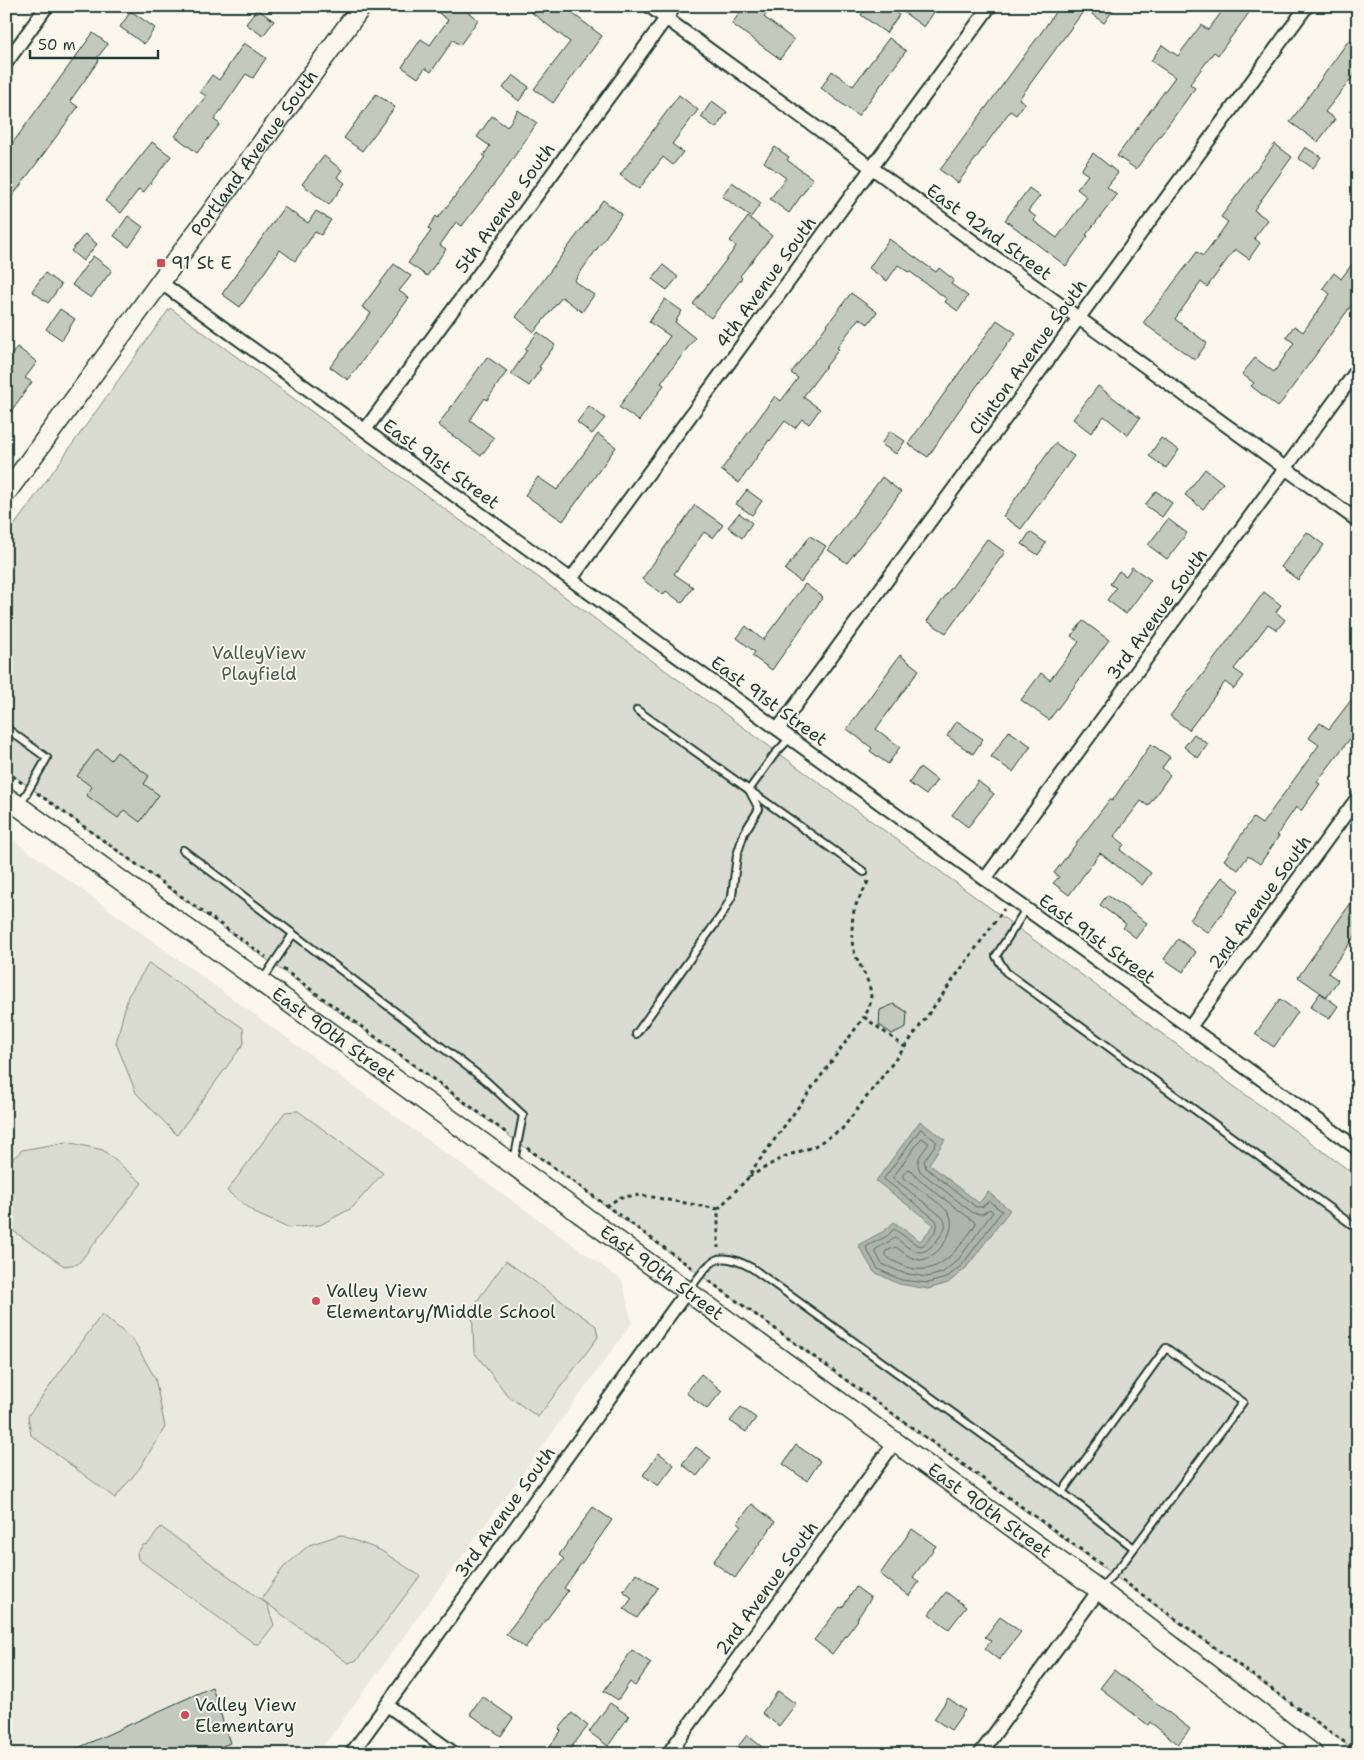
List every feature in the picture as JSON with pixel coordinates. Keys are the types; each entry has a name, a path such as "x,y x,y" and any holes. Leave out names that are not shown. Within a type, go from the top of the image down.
{"street":[{"path":"6,63 47,6"},
{"name":"Portland Avenue South","path":"6,493 362,6"},
{"name":"East 92nd Street","path":"649,6 1358,521"},
{"name":"5th Avenue South","path":"364,430 674,6"},
{"name":"4th Avenue South","path":"571,579 990,6"},
{"name":"Clinton Avenue South","path":"778,729 1307,6"},
{"name":"East 91st Street","path":"160,282 1358,1149"},
{"name":"3rd Avenue South","path":"985,879 1358,369"},
{"name":"2nd Avenue South","path":"1190,1027 1358,797"},
{"name":"East 90th Street","path":"13,802 1099,1590 1305,1752"},
{"name":"3rd Avenue South","path":"351,1754 688,1291"},
{"name":"2nd Avenue South","path":"668,1754 896,1442"},
{"path":"980,1754 1099,1590"},
{"path":"387,1705 455,1754"}],"lane":[{"path":"637,710 864,872"},
{"path":"6,728 47,758 30,788 13,802"},
{"path":"749,790 774,755 790,738"},
{"path":"636,1034 723,913 732,896 737,855 744,833 759,809 749,790"},
{"path":"183,850 485,1080 523,1115 514,1165"},
{"path":"1026,909 996,956 1006,972 1358,1229"},
{"path":"261,982 293,934"},
{"path":"688,1291 708,1264 718,1258 738,1260 752,1268 1062,1492 1134,1548"},
{"path":"1062,1492 1166,1348 1243,1402 1134,1548 1099,1590"}],"path":[{"path":"6,771 274,963 1358,1752"},
{"path":"749,1177 869,1009 872,1000 869,983 857,958 851,938 854,907 869,880 864,872"},
{"path":"718,1258 718,1209 749,1177 783,1157 812,1147 842,1129 905,1047 1011,898"},
{"path":"864,1017 905,1047"},
{"path":"606,1206 621,1197 641,1195 718,1209"}],"shaded area":[{"name":"Valley View Elementary/Middle School","path":"6,835 622,1280 632,1323 318,1754 6,1754"}],"green space":[{"name":"ValleyView Playfield","path":"170,308 1358,1177 1358,1753 6,770 6,537"},
{"path":"149,963 243,1028 244,1043 177,1135 136,1093 116,1043 128,996"},
{"path":"298,1111 383,1173 352,1208 320,1225 288,1228 257,1214 227,1191 285,1112"},
{"path":"67,1142 103,1150 142,1183 78,1264 64,1266 6,1226 6,1165 22,1150"},
{"path":"506,1261 596,1326 598,1337 538,1417 508,1396 474,1352 472,1308"},
{"path":"102,1314 134,1341 155,1378 165,1427 139,1469 115,1498 31,1435 28,1416"},
{"path":"161,1527 267,1604 274,1625 259,1644 255,1644 138,1559 137,1553 143,1545 148,1544"},
{"path":"340,1535 380,1550 420,1576 357,1660 348,1663 261,1599 283,1568 309,1545"}],"water":[{"path":"920,1121 945,1140 929,1164 979,1203 988,1192 1010,1210 966,1268 948,1283 928,1289 899,1284 874,1272 858,1245 884,1231 894,1222 920,1241 934,1225 876,1181"}],"building":[{"path":"429,6 460,6 478,20 460,45 453,40 431,72 425,68 418,78 402,67 421,39 430,45 448,20"},
{"path":"523,6 563,6 602,36 553,103 534,89 570,42"},
{"path":"744,6 772,6 764,17 794,40 780,59 732,24"},
{"path":"868,6 886,6 899,15 886,33 861,15"},
{"path":"895,6 938,6 924,27"},
{"path":"1059,6 1116,6 1104,23 1085,9 1019,99 1025,103 1016,115 1010,111 958,183 940,170"},
{"path":"1226,6 1254,6 1218,55 1214,52 1190,84 1195,88 1136,169 1117,156 1175,77 1151,61 1162,45 1178,56 1201,25 1208,30"},
{"path":"257,9 274,21 263,36 246,24"},
{"path":"131,11 155,28 144,44 120,27"},
{"path":"93,33 108,44 70,101 78,107 6,205 6,152"},
{"path":"889,38 906,51 858,116 821,88 832,71 853,86"},
{"path":"1349,40 1358,46 1358,70 1325,112 1335,119 1318,142 1290,122"},
{"path":"244,43 266,58 253,78 246,74 214,120 220,124 197,153 175,136 206,96 200,92 212,75 219,80"},
{"path":"513,75 529,87 519,101 503,88"},
{"path":"376,94 395,107 362,151 344,138"},
{"path":"679,95 698,110 672,144 683,152 673,165 663,157 639,189 620,175"},
{"path":"712,101 727,112 716,128 701,117"},
{"path":"518,110 537,123 505,170 462,226 456,222 440,245 446,249 427,276 408,263 431,231 428,228 436,216 438,218 485,157 483,156 490,146 477,137 492,116 507,127"},
{"path":"152,142 171,156 143,193 139,189 121,213 105,201"},
{"path":"1275,144 1292,157 1254,210 1268,220 1254,238 1260,243 1249,259 1235,249 1207,287 1201,282 1175,319 1207,343 1195,360 1143,323 1197,252 1203,256 1209,249 1228,222 1221,217"},
{"path":"775,147 789,157 787,160 813,179 789,213 770,199 786,178 764,162"},
{"path":"1305,147 1321,157 1313,168 1298,158"},
{"path":"1093,153 1118,173 1107,187 1117,195 1086,235 1088,236 1066,266 1005,220 1029,188 1040,196 1028,211 1036,217 1034,221 1057,238 1087,197 1077,189 1088,175 1081,170"},
{"path":"324,156 342,170 337,177 345,183 329,205 302,184"},
{"path":"732,182 761,203 751,217 722,196"},
{"path":"603,200 622,214 574,281 594,295 582,312 562,297 534,332 516,317"},
{"path":"284,207 308,223 316,211 331,220 321,235 315,232 295,261 280,250 240,307 222,294"},
{"path":"128,216 143,227 129,247 114,236"},
{"path":"748,217 772,236 740,276 742,278 711,318 693,304 736,246 730,241"},
{"path":"85,234 97,244 83,261 71,251"},
{"path":"889,239 936,272 939,268 954,280 951,284 968,296 958,311 945,302 947,299 898,265 887,281 869,268"},
{"path":"93,256 112,270 91,298 72,285"},
{"path":"1358,256 1358,296 1278,407 1251,386 1254,383 1242,374 1255,358 1274,372 1294,343 1286,337 1294,326 1303,332 1330,294 1323,288 1334,273 1341,279"},
{"path":"394,264 411,276 399,291 409,298 348,380 330,367 371,313 362,307"},
{"path":"663,265 678,277 667,290 652,279"},
{"path":"45,273 61,285 48,303 32,291"},
{"path":"851,293 877,312 868,324 859,318 837,348 839,349 803,397 820,409 809,424 802,419 795,428 785,421 769,440 739,483 721,470 775,396 781,401 798,378 791,373"},
{"path":"665,299 682,311 675,322 695,338 661,383 664,385 639,421 619,407 670,336 649,322"},
{"path":"60,309 75,319 62,340 46,329"},
{"path":"997,320 1016,333 957,413 928,457 908,444"},
{"path":"538,332 555,345 539,367 541,368 529,386 511,374 527,350 525,349"},
{"path":"17,347 37,362 25,378 32,382 6,418 6,380 12,372 6,368 6,362"},
{"path":"487,357 507,371 487,400 485,398 470,420 494,438 481,456 438,425"},
{"path":"1098,386 1140,418 1128,435 1104,416 1091,433 1073,419"},
{"path":"589,406 605,418 592,434 577,422"},
{"path":"890,431 905,441 896,454 881,444"},
{"path":"598,434 616,447 563,521 525,495 538,477 557,490"},
{"path":"1161,438 1179,450 1166,468 1149,456"},
{"path":"1055,443 1074,456 1021,529 1003,516"},
{"path":"1205,469 1223,483 1203,509 1185,495"},
{"path":"882,477 901,492 847,563 828,550"},
{"path":"747,490 762,501 752,515 736,504"},
{"path":"1156,491 1172,503 1162,517 1145,505"},
{"path":"695,505 723,525 713,538 704,532 674,574 693,587 682,603 666,591 663,595 642,579"},
{"path":"739,513 752,523 742,538 728,527"},
{"path":"1168,519 1187,533 1167,559 1148,545"},
{"path":"1030,532 1046,543 1038,555 1022,544"},
{"path":"1307,532 1324,545 1298,580 1281,567"},
{"path":"810,536 826,546 801,582 785,570"},
{"path":"987,539 1005,552 946,633 927,621"},
{"path":"1132,567 1151,580 1126,614 1107,600 1116,588 1110,584 1119,571 1126,576"},
{"path":"805,584 823,597 772,670 752,656 755,652 737,638 746,626 763,640"},
{"path":"1264,592 1281,605 1276,612 1285,620 1277,630 1268,624 1234,669 1244,676 1234,689 1225,682 1189,730 1170,716"},
{"path":"1083,621 1109,640 1049,720 1021,700 1041,673 1050,680 1079,642 1071,636"},
{"path":"900,655 919,670 876,729 900,747 888,764 870,751 872,748 847,729"},
{"path":"1358,691 1358,728 1317,782 1320,784 1301,811 1296,807 1260,864 1248,856 1238,870 1224,860 1253,818 1262,824 1319,745 1309,738 1320,723 1329,729"},
{"path":"957,721 983,739 973,754 947,736"},
{"path":"1009,731 1031,746 1013,772 991,757"},
{"path":"1194,734 1208,744 1198,758 1184,747"},
{"path":"1151,744 1170,757 1162,768 1170,775 1148,806 1141,801 1114,836 1124,844 1120,850 1151,873 1142,885 1100,853 1069,895 1053,883 1059,877 1054,873 1110,799 1112,801"},
{"path":"97,749 111,760 117,752 149,776 144,784 159,795 140,822 124,810 118,818 86,795 92,787 77,776"},
{"path":"920,767 937,780 926,795 909,783"},
{"path":"978,781 994,794 968,827 952,815"},
{"path":"1222,877 1239,890 1208,933 1190,920"},
{"path":"1358,893 1358,932 1328,973 1338,980 1327,997 1298,977"},
{"path":"1107,895 1147,923 1136,938 1123,928 1126,924 1100,905"},
{"path":"1178,939 1196,952 1183,972 1164,959"},
{"path":"1320,993 1338,1006 1329,1019 1310,1007"},
{"path":"1280,999 1298,1012 1274,1047 1255,1034"},
{"path":"894,1004 907,1012 906,1027 892,1034 879,1025 880,1010"},
{"path":"701,1374 722,1391 707,1409 686,1393"},
{"path":"741,1407 756,1418 746,1432 730,1421"},
{"path":"796,1445 820,1461 807,1481 783,1464"},
{"path":"696,1447 711,1458 697,1476 682,1464"},
{"path":"659,1453 674,1465 658,1486 643,1475"},
{"path":"752,1504 775,1522 735,1578 713,1562 741,1525 738,1522"},
{"path":"593,1507 612,1520 564,1588 568,1591 525,1648 506,1634 564,1559 559,1555"},
{"path":"912,1529 936,1546 913,1577 919,1582 909,1596 880,1574"},
{"path":"636,1573 658,1588 637,1618 624,1609 632,1598 623,1591"},
{"path":"856,1587 871,1598 858,1620 832,1654 814,1640 840,1607 842,1608"},
{"path":"946,1592 966,1607 949,1629 929,1614"},
{"path":"1000,1617 1021,1632 999,1660 985,1649 991,1641 985,1637"},
{"path":"632,1650 651,1663 635,1686 630,1682 618,1700 604,1691"},
{"path":"1114,1670 1190,1729 1178,1744 1150,1722 1148,1725 1100,1688"},
{"name":"Valley View Elementary","path":"212,1687 230,1743 204,1754 65,1754"},
{"path":"778,1691 796,1704 779,1726 762,1713"},
{"path":"482,1696 513,1718 501,1736 470,1714"},
{"path":"948,1698 965,1710 951,1730 934,1719"},
{"path":"610,1703 629,1716 608,1746 589,1732"},
{"path":"572,1713 588,1726 566,1754 544,1754 561,1731 559,1729"},
{"path":"747,1735 771,1754 732,1754"}],"place":[{"name":"91 St E","path":"161,263"},
{"name":"Valley View Elementary/Middle School","path":"316,1301"},
{"name":"Valley View Elementary","path":"185,1715"}]}
